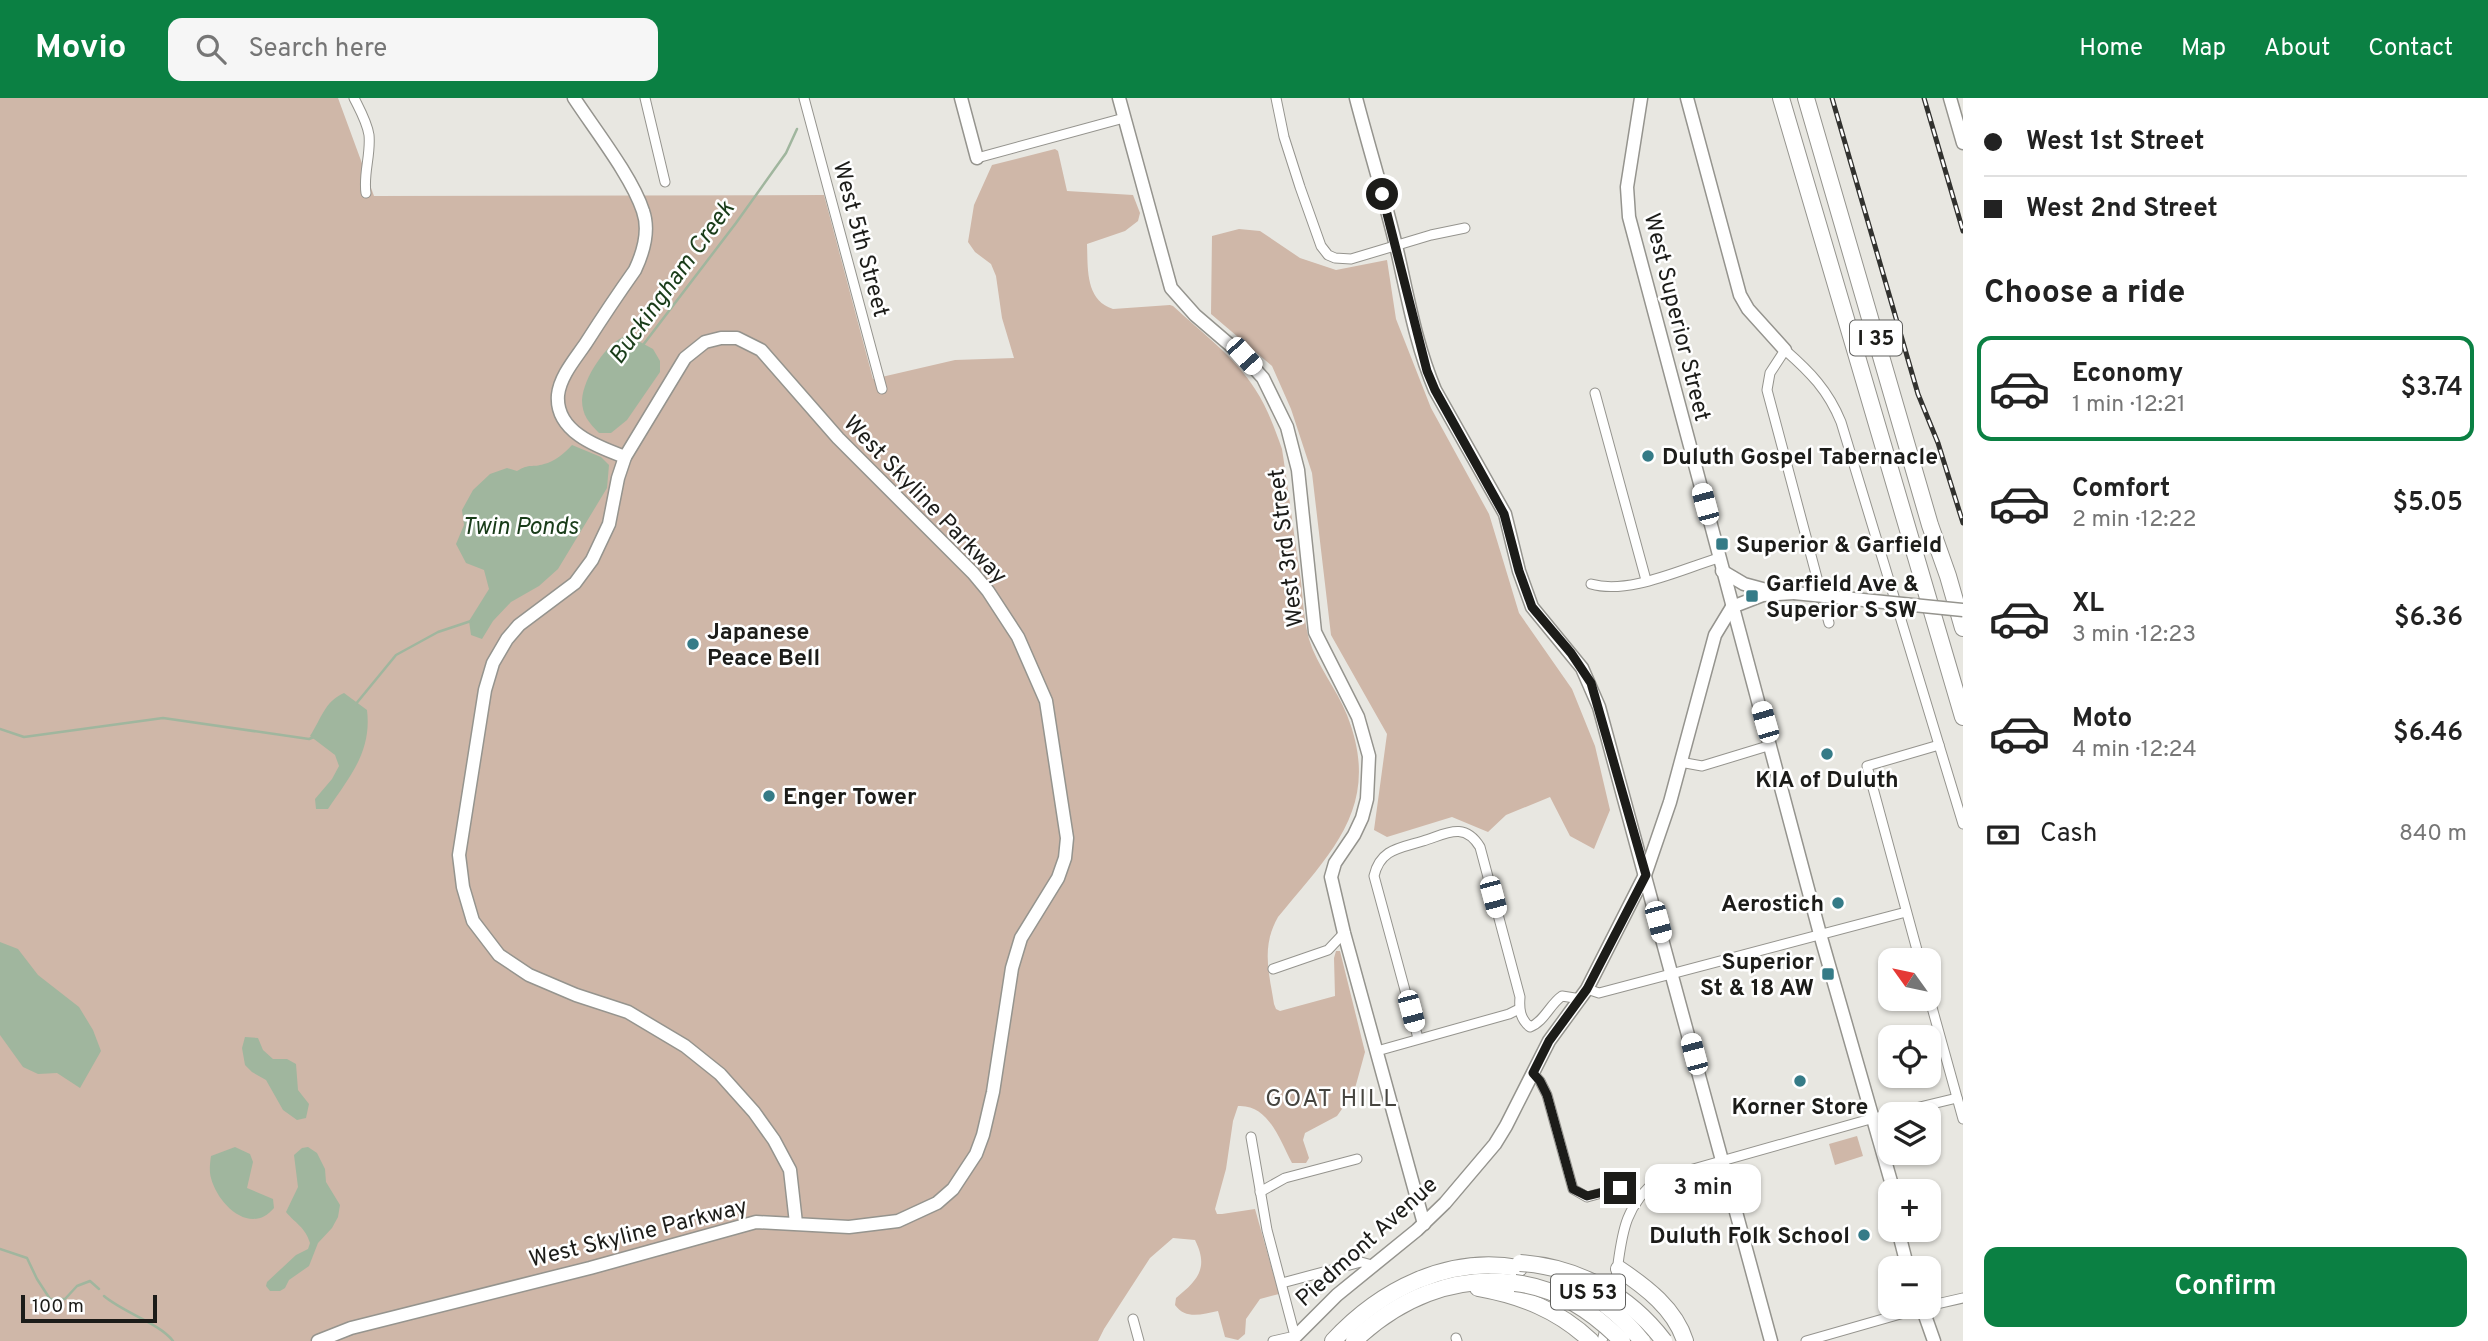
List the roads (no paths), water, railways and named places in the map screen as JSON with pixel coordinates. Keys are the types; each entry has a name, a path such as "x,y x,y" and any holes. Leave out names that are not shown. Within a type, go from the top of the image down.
{"highway":[{"name":"I 35","path":"1781,98 1963,717"},
{"name":"I 35","path":"1806,98 1926,512 1963,628"},
{"path":"1395,1299 1421,1274 1461,1263 1496,1261 1516,1277 1541,1305 1591,1341"},
{"path":"1516,1277 1558,1269 1602,1286 1650,1323 1664,1341"},
{"path":"1619,1269 1646,1287 1661,1302 1682,1331 1685,1341"},
{"name":"US 53","path":"1516,1277 1574,1302 1603,1322 1622,1341"},
{"name":"US 53","path":"1333,1341 1360,1314 1395,1299 1451,1286 1516,1277 1558,1278 1584,1290 1614,1310 1642,1341"},
{"name":"US 53","path":"1354,1341 1378,1320 1395,1299"}],"street":[{"path":"354,98 366,122 369,136 366,193"},
{"path":"574,98 631,185 644,213 646,230 642,256 635,270 565,375 558,395 563,419 584,440 625,457"},
{"path":"645,98 665,182"},
{"name":"West 5th Street","path":"804,98 882,389"},
{"path":"961,98 977,158 1124,118"},
{"name":"West 3rd Street","path":"1118,98 1171,288 1195,315 1244,356 1263,378 1287,427 1298,470 1315,632 1358,717 1369,756 1367,799 1362,818 1335,863 1331,877 1424,1224"},
{"path":"1276,98 1284,137 1321,246 1328,255 1346,259 1465,228"},
{"path":"1356,98 1396,247 1420,353 1435,390 1504,514 1532,607 1571,653 1591,683 1646,875 1771,1341"},
{"name":"West Superior Street","path":"1641,98 1627,187 1629,217 1820,934 1890,1179"},
{"path":"1687,98 1740,295 1748,309 1785,350 1820,382 1834,404 1847,439 1963,824"},
{"path":"1950,98 1963,142"},
{"name":"West Skyline Parkway","path":"318,1341 351,1328 590,1268 756,1222 849,1227 898,1221 936,1203 959,1180 976,1154 993,1092 1012,968 1018,948 1037,909 1058,878 1065,858 1067,838 1063,802 1046,701 1018,637 981,582 838,438 771,359 748,342 737,338 721,338 705,342 693,349 655,404 625,457 609,524 592,559 575,583 519,625 507,639 494,663 485,690 459,855 463,887 473,921 499,955 529,975 576,995 628,1012 685,1046 720,1074 754,1112 774,1140 790,1170 796,1223"},
{"path":"1785,350 1770,373 1767,390 1829,623"},
{"path":"1595,393 1646,580"},
{"path":"1591,584 1612,588 1721,564 1744,584 1777,593"},
{"path":"1732,607 1763,595 1794,593 1963,610"},
{"name":"Piedmont Avenue","path":"1294,1339 1372,1265 1424,1224 1452,1195 1495,1144 1518,1106 1549,1041 1584,994 1646,875 1715,635 1732,607"},
{"path":"1916,948 1867,766 1939,745"},
{"path":"1680,762 1702,766 1771,746"},
{"path":"1418,1038 1374,876 1380,861 1395,848 1453,831 1468,834 1480,847 1520,997 1519,1009 1525,1023 1530,1027 1562,996 1599,993 1906,912"},
{"path":"1273,969 1328,950 1344,933"},
{"path":"1377,1051 1519,1009"},
{"path":"1933,1012 1963,1119"},
{"path":"1533,1073 1547,1095 1573,1189 1587,1196 1620,1188 1636,1200"},
{"path":"1602,1341 1619,1269 1625,1224 1636,1200 1658,1179 1874,1118 1957,1098"},
{"path":"1251,1138 1260,1192 1294,1339 1273,1341"},
{"path":"1260,1192 1281,1180 1357,1159"},
{"path":"1282,1283 1361,1262 1372,1265"},
{"path":"1941,1303 1963,1297"},
{"path":"1133,1319 1139,1341"},
{"path":"1806,1341 1882,1319"},
{"path":"1928,1319 1934,1341"}],"water":[{"path":"627,335 653,349 660,361 660,372 627,420 611,433 599,433 585,414 582,405 583,391 591,372 604,353"},
{"name":"Twin Ponds","path":"572,445 601,457 609,465 607,488 558,569 539,586 511,602 493,621 482,639 471,635 469,621 489,589 484,570 466,563 456,544 464,525 462,510 473,490 490,474 507,468 517,471 548,463"},
{"path":"344,693 367,710 366,739 358,763 328,809 316,809 315,799 339,766 335,755 310,736 328,706"},
{"path":"0,942 18,949 38,975 79,1007 93,1030 101,1051 80,1088 57,1073 38,1074 23,1067 0,1035"},
{"path":"245,1037 258,1038 263,1050 273,1059 287,1059 296,1064 298,1090 309,1104 306,1118 297,1120 283,1110 266,1080 245,1065 242,1048"},
{"path":"235,1147 250,1154 253,1162 247,1188 273,1199 274,1208 265,1216 255,1219 236,1214 215,1188 210,1173 211,1156"},
{"path":"308,1147 317,1153 325,1169 326,1182 340,1205 338,1217 318,1243 309,1266 289,1280 285,1288 270,1291 266,1286 267,1282 296,1255 308,1249 310,1243 303,1229 286,1212 298,1187 294,1155 302,1148"}],"waterway":[{"name":"Buckingham Creek","path":"643,345 786,153 797,129"},
{"name":"Buckingham Creek","path":"355,705 396,655 438,632 471,621"},
{"name":"Buckingham Creek","path":"0,729 24,737 163,718 309,739 314,737"},
{"path":"0,1249 27,1258 50,1299 65,1299 77,1286 90,1281 99,1289"},
{"path":"104,1296 159,1329 173,1341"}],"railway":[{"path":"1832,98 1918,394 1938,443 1963,523"},
{"path":"1924,98 1963,231"}],"place":[{"name":"Duluth Gospel Tabernacle","path":"1648,456"},
{"name":"Superior & Garfield","path":"1722,544"},
{"name":"Garfield Ave & Superior S SW","path":"1752,596"},
{"name":"Japanese Peace Bell","path":"693,644"},
{"name":"KIA of Duluth","path":"1827,754"},
{"name":"Enger Tower","path":"769,796"},
{"name":"Aerostich","path":"1838,903"},
{"name":"Superior St & 18 AW","path":"1828,974"},
{"name":"Korner Store","path":"1800,1081"},
{"name":"Duluth Folk School","path":"1864,1235"}],"district":[{"name":"GOAT HILL","path":"1332,1098"}]}
